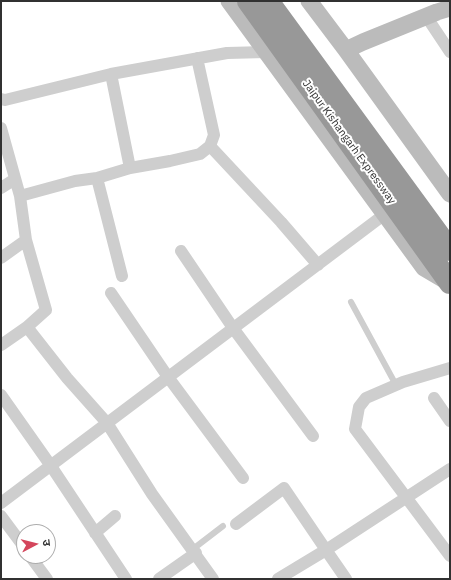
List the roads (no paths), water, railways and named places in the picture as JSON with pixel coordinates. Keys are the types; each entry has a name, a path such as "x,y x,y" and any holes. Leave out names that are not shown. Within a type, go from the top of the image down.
{"highway":[{"name":"Jaipur Kishangarh Expressway","path":"248,1 450,283"},
{"name":"Jaipur Kishangarh Expressway","path":"268,1 450,250"}],"street":[{"path":"229,1 424,268 450,283"},
{"path":"309,1 450,194"},
{"path":"346,50 426,16 450,8"},
{"path":"426,16 450,52"},
{"path":"1,99 5,100 111,74 197,58 227,53 266,52"},
{"path":"20,196 75,181 97,178 130,168 200,154 210,146 214,135 197,58"},
{"path":"111,74 130,168"},
{"path":"1,128 20,196 26,240 46,310 27,327 1,345"},
{"path":"210,146 281,222 318,265"},
{"path":"97,178 122,276"},
{"path":"1,188 15,179"},
{"path":"1,503 385,214"},
{"path":"1,258 26,240"},
{"path":"181,251 233,328 313,436"},
{"path":"111,293 168,377 243,478"},
{"path":"27,327 67,378 107,423 152,494 214,579"},
{"path":"450,368 396,385 366,398 359,407 355,429 450,556"},
{"path":"1,395 5,411 51,466 126,579"},
{"path":"434,398 450,421"},
{"path":"278,579 326,550 450,469"},
{"path":"236,524 284,488 346,579"},
{"path":"1,516 16,536"},
{"path":"95,532 115,516"},
{"path":"159,579 194,551"},
{"path":"36,564 47,579"}],"lane":[{"path":"351,302 396,385"},
{"path":"194,551 223,526"}]}
